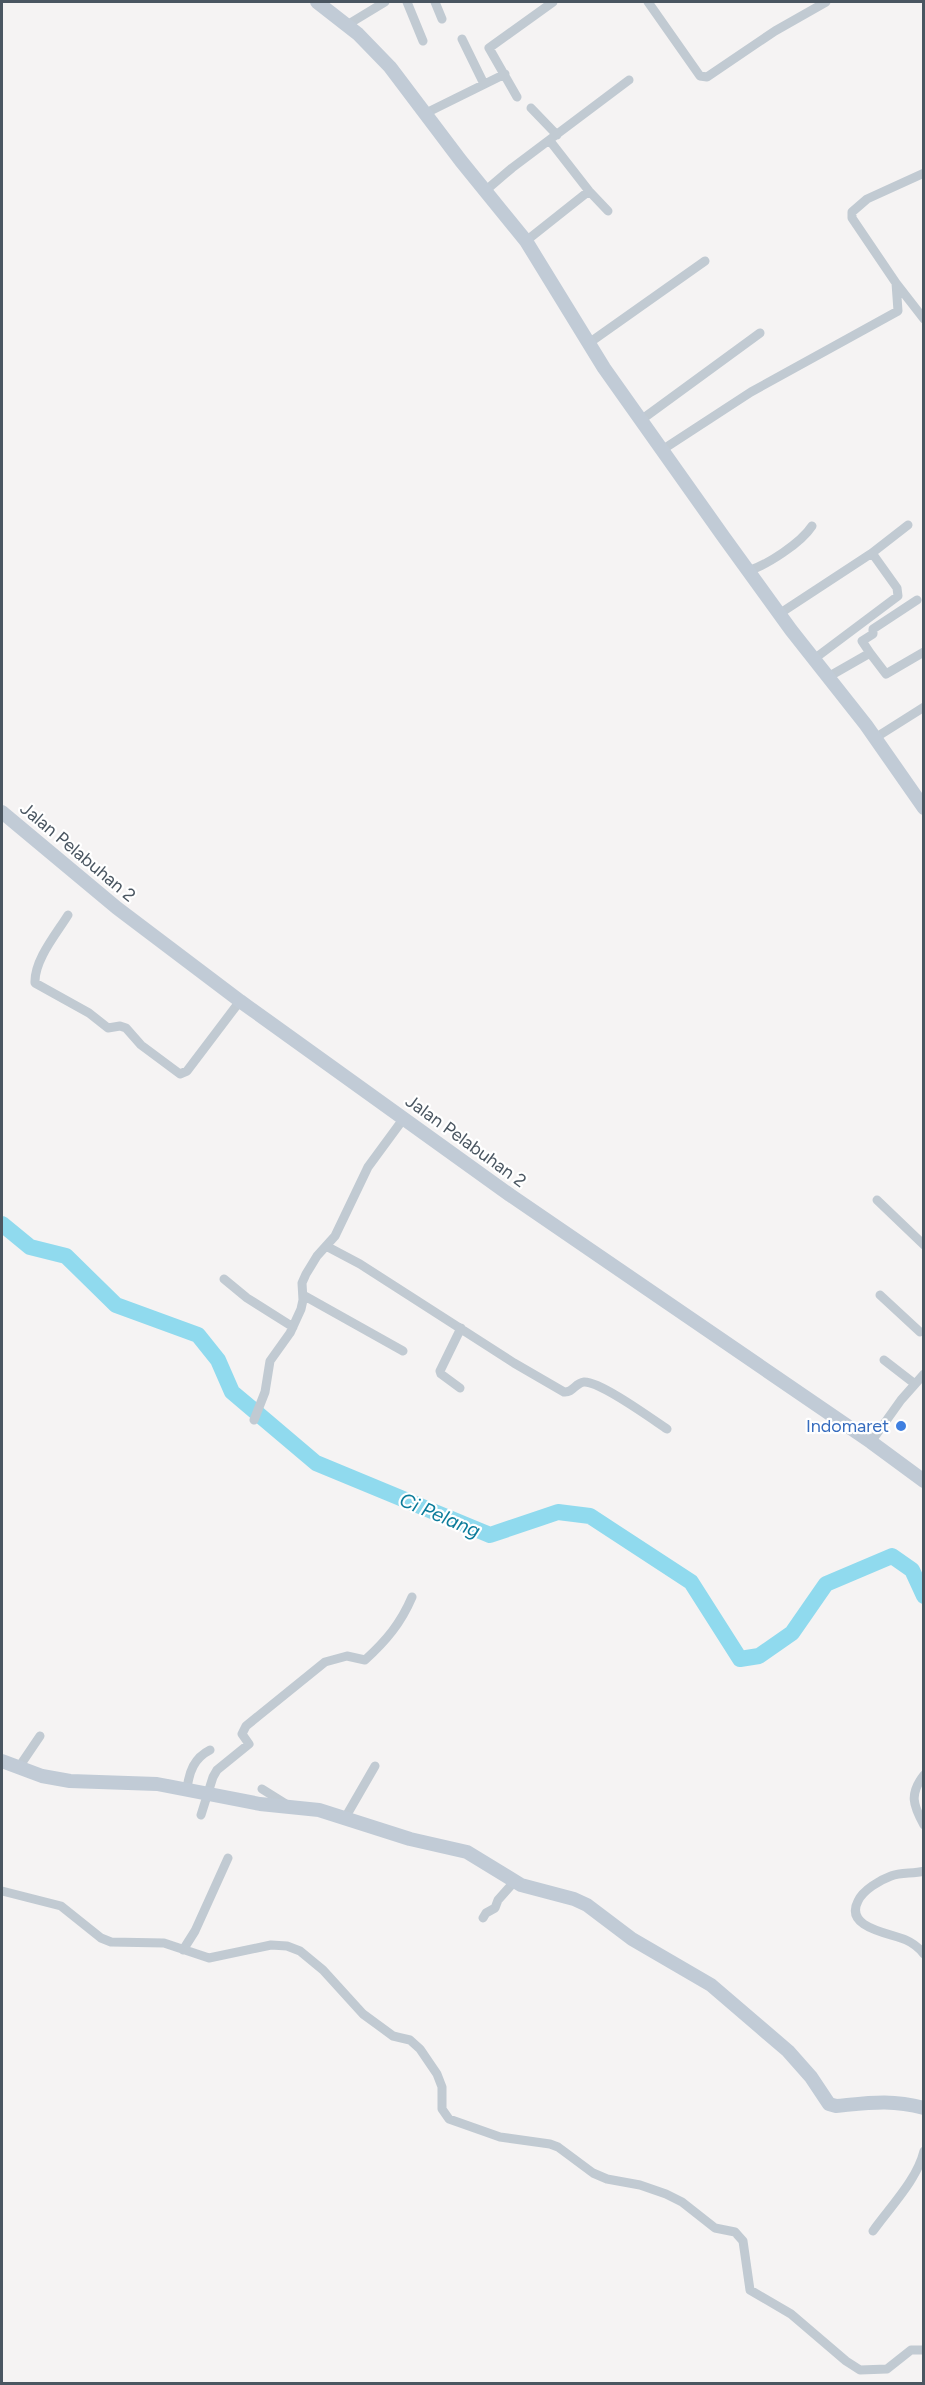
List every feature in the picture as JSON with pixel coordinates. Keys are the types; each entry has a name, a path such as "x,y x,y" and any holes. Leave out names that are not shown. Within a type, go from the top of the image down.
{"street":[{"path":"317,2 347,25 390,67 424,114 526,241 589,343 662,450 779,614 875,738 924,808"},
{"path":"347,25 385,2"},
{"path":"407,2 423,41"},
{"path":"435,2 442,19"},
{"path":"517,97 489,51 489,46 553,2"},
{"path":"648,2 700,76 707,77 775,31 826,2"},
{"path":"462,39 484,84"},
{"path":"424,114 505,74"},
{"path":"485,191 629,80"},
{"path":"531,108 589,191 608,211"},
{"path":"924,173 867,199 852,212 852,218 896,283 924,319"},
{"path":"526,241 589,191"},
{"path":"589,343 705,261"},
{"path":"662,450 751,392 898,311 896,283"},
{"path":"641,420 760,333"},
{"path":"779,614 872,553 908,525"},
{"path":"748,571 760,567 803,537 812,526"},
{"path":"814,659 898,596 897,588 872,553"},
{"path":"917,600 873,629 873,634 862,641 886,674 924,652"},
{"path":"828,677 870,653"},
{"path":"875,738 924,707"},
{"name":"Jalan Pelabuhan 2","path":"2,812 117,908 240,1001 500,1188 871,1442 924,1481"},
{"path":"68,915 46,950 35,983 89,1013 108,1028 126,1028 141,1045 180,1074 186,1073 240,1001"},
{"path":"254,1420 266,1392 270,1361 293,1327 301,1309 304,1279 317,1256 338,1230 368,1167 404,1118"},
{"path":"877,1200 924,1245"},
{"path":"326,1246 360,1264 514,1363 564,1392 569,1392 582,1383 590,1383 621,1398 667,1429"},
{"path":"224,1279 247,1298 293,1327"},
{"path":"303,1295 403,1351"},
{"path":"880,1295 922,1331"},
{"path":"460,1388 440,1371 461,1328"},
{"path":"884,1360 915,1384"},
{"path":"871,1442 924,1374"},
{"path":"201,1815 217,1770 249,1744 242,1734 246,1726 325,1662 347,1656 365,1660 386,1641 402,1619 412,1597"},
{"path":"19,1767 40,1736"},
{"path":"187,1789 191,1769 204,1753 210,1750"},
{"path":"2,1761 42,1776 70,1781 145,1783 260,1804 319,1810 410,1839 467,1852 527,1888 582,1902 632,1939 702,1979 781,2044 805,2070 829,2104 836,2106 881,2101 924,2108"},
{"path":"345,1818 375,1766"},
{"path":"924,1775 916,1785 914,1794 916,1810 924,1825"},
{"path":"262,1790 291,1807"},
{"path":"183,1950 195,1931 228,1858"},
{"path":"921,1874 892,1875 881,1881 859,1899 856,1913 863,1924 907,1940 924,1954"},
{"path":"483,1918 486,1913 495,1908 498,1900 514,1882"},
{"path":"2,1891 61,1906 106,1941 157,1942 208,1958 271,1945 287,1946 300,1951 323,1970 363,2014 393,2036 410,2040 420,2049 437,2074 442,2087 443,2112 449,2119 500,2137 550,2144 600,2177 640,2185 666,2194 682,2202 715,2228 735,2232 743,2241 750,2290 761,2299 791,2314 846,2361 860,2370 887,2369 911,2350 924,2350"},
{"path":"873,2231 921,2163 924,2151"}],"waterway":[{"name":"Ci Pelang","path":"2,1224 30,1247 66,1256 116,1305 198,1335 218,1360 232,1392 316,1463 490,1535 558,1512 590,1516 691,1582 740,1659 759,1656 792,1633 826,1584 892,1556 912,1570 924,1596"}],"place":[{"name":"Indomaret","path":"901,1426"}]}
